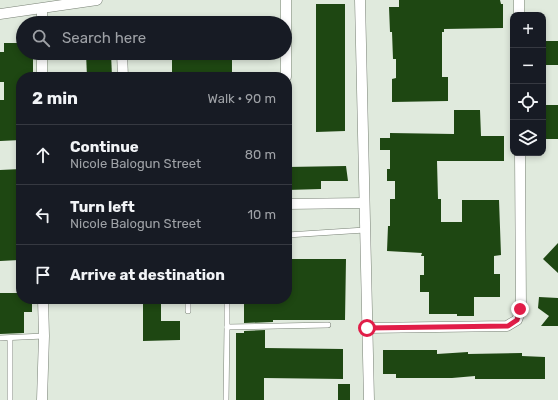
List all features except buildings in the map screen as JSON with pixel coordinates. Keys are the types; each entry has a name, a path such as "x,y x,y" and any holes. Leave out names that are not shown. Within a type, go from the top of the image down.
{"street":[{"path":"0,14 97,0"},
{"path":"286,0 286,16"},
{"path":"360,0 369,400"},
{"path":"519,0 519,12"},
{"path":"42,9 42,16"},
{"path":"42,60 42,72"},
{"path":"122,60 123,72"},
{"path":"286,60 286,72"},
{"path":"367,328 508,326 517,320 520,309 520,156"},
{"path":"292,204 364,203"},
{"path":"42,400 44,336 43,304"}],"lane":[{"path":"292,235 365,230"},
{"path":"188,304 188,311"},
{"path":"226,400 228,304"},
{"path":"227,327 328,325"},
{"path":"0,338 44,336"},
{"path":"10,338 10,400"}],"route":[{"path":"367,328 508,326 517,320 520,309"}]}
